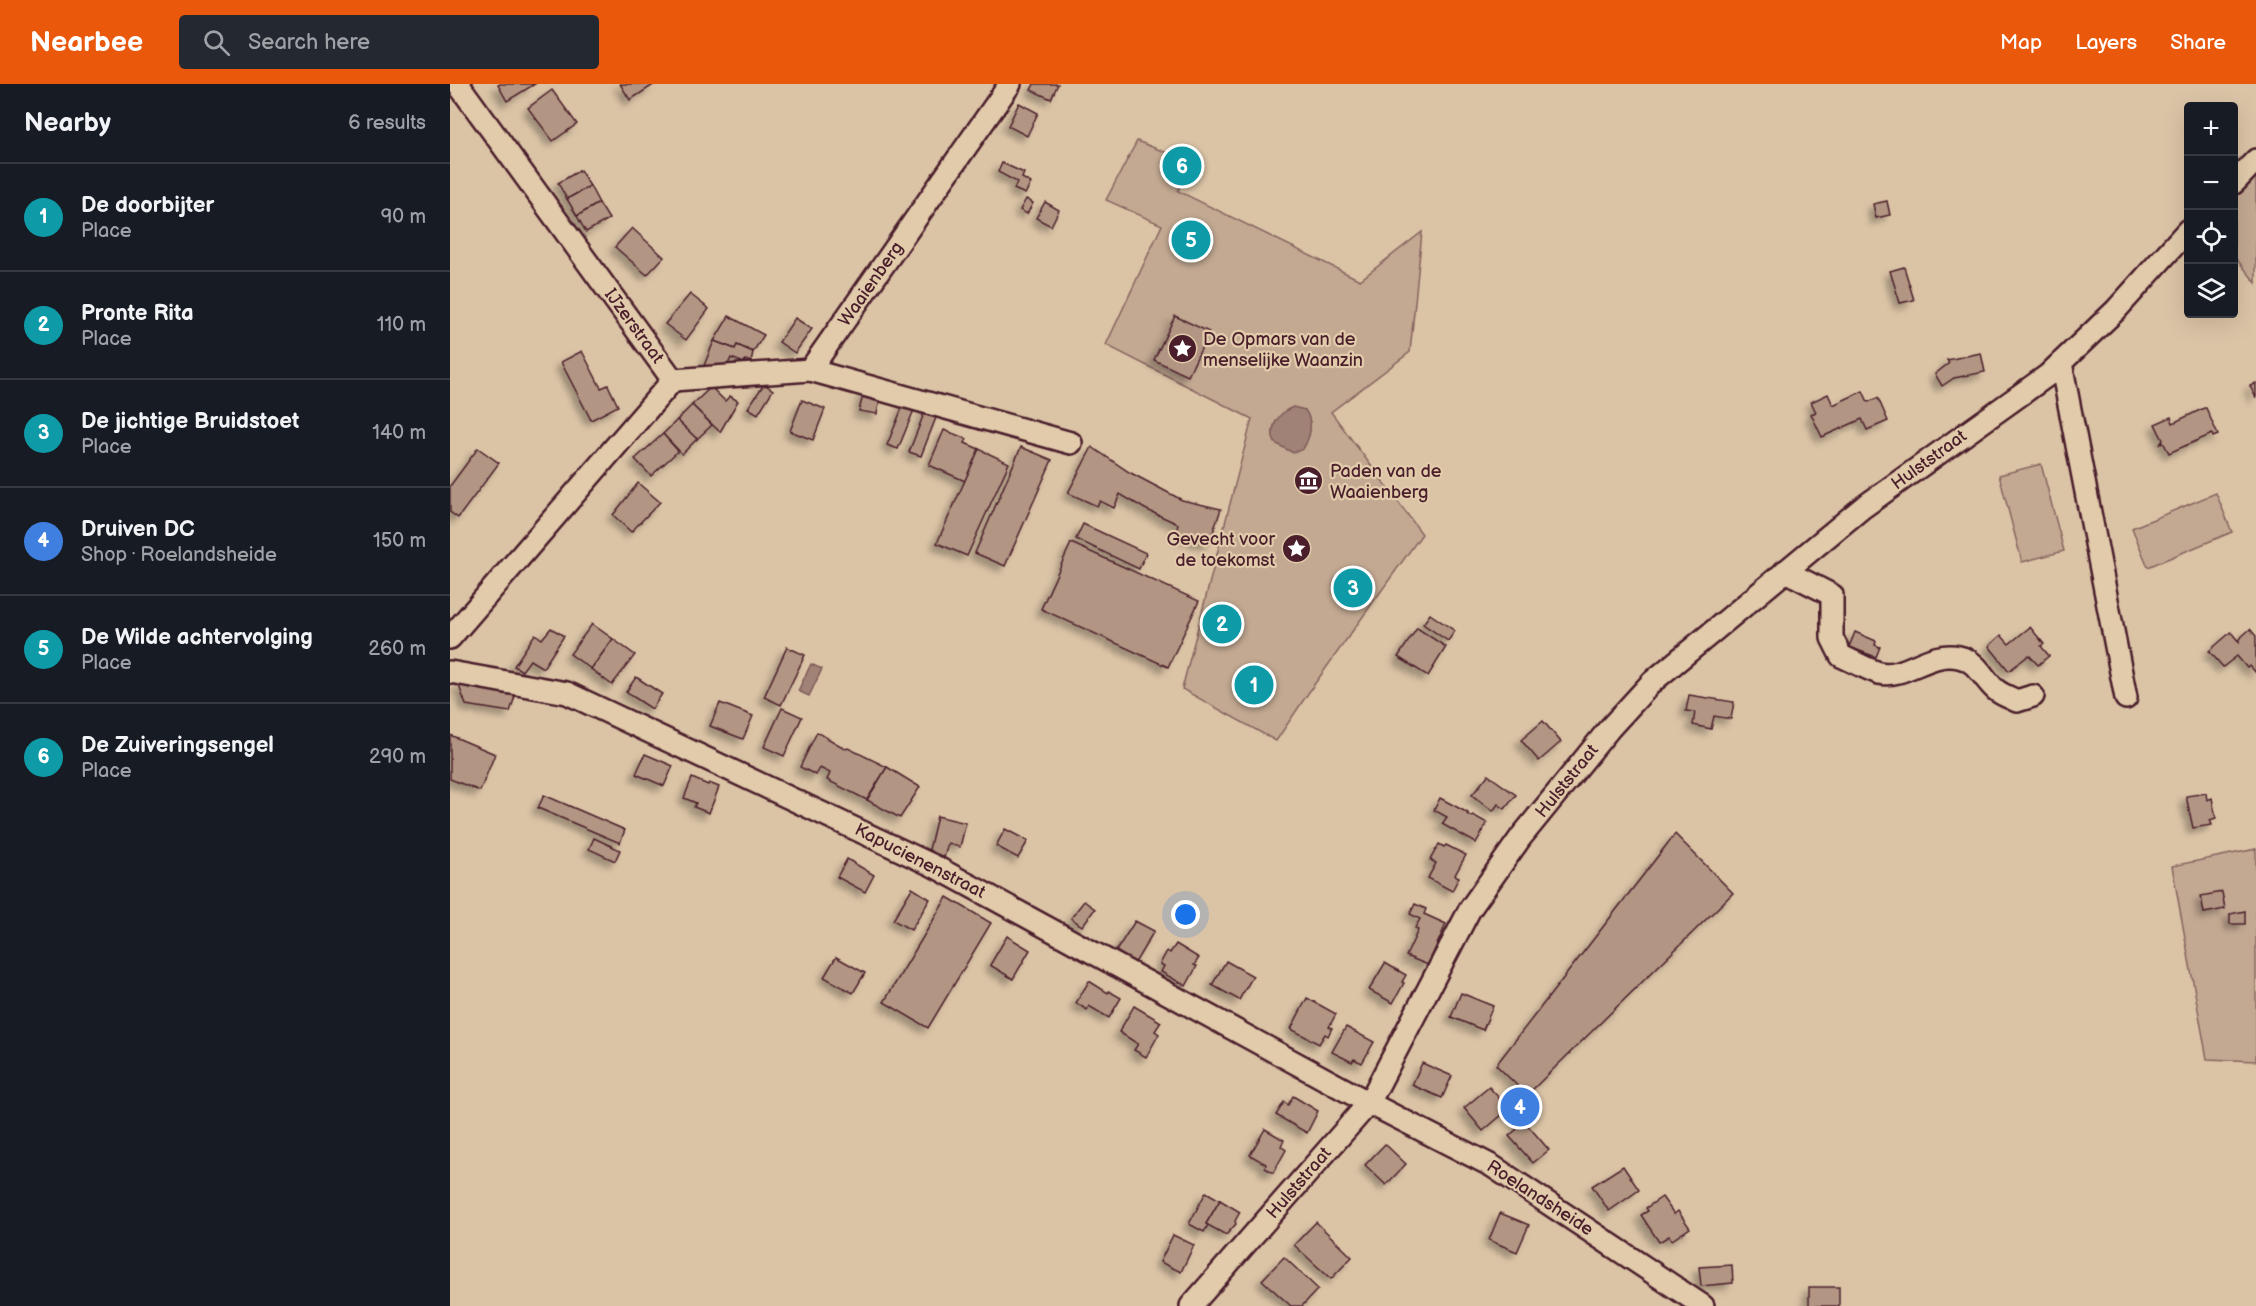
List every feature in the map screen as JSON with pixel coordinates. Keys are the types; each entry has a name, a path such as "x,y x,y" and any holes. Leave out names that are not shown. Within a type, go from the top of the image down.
{"street":[{"name":"IJzerstraat","path":"450,638 673,380 458,84"},
{"name":"Waaienberg","path":"810,370 1010,84"},
{"path":"2238,179 2256,159"},
{"name":"Hulststraat","path":"1191,1306 1369,1103 1470,909 1521,837 1609,729 1652,682 1862,508 2048,375 2116,310 2184,234"},
{"path":"2061,363 2126,698"},
{"path":"673,380 810,370 1071,443"},
{"path":"1785,571 1832,595 1832,639 1841,656 1880,673 1895,672 1946,655 1961,657 1972,661 1997,691 2017,701 2033,696"},
{"name":"Kapucienenstraat","path":"450,672 567,693 934,866 1369,1103"},
{"name":"Roelandsheide","path":"1369,1103 1492,1166 1703,1306"}],"shaded area":[{"name":"Paden van de Waaienberg","path":"1137,141 1190,162 1178,191 1360,280 1422,232 1410,352 1331,412 1422,534 1276,741 1182,689 1252,419 1106,345 1162,225 1106,200"},
{"path":"2256,155 2256,283 2238,261 2238,173"},
{"path":"1293,407 1305,410 1310,420 1310,434 1303,449 1293,453 1275,443 1273,432 1279,417"},
{"path":"2041,464 2064,551 2022,562 1999,475"},
{"path":"2216,493 2232,532 2148,567 2132,528"},
{"path":"1351,570 1364,575 1369,588 1364,601 1351,606 1338,601 1333,588 1338,575"},
{"path":"811,664 822,669 809,696 798,691"},
{"path":"2256,849 2256,1061 2207,1059 2172,866"}],"building":[{"path":"535,84 507,101 498,85"},
{"path":"620,84 655,84 630,100"},
{"path":"1034,84 1058,84 1051,99 1031,90"},
{"path":"552,90 577,124 553,141 528,108"},
{"path":"1019,103 1038,113 1027,136 1008,126"},
{"path":"1002,163 1024,173 1022,178 1031,183 1025,194 1014,189 1017,182 998,172"},
{"path":"580,170 590,186 567,199 558,183"},
{"path":"590,186 599,203 577,216 567,199"},
{"path":"1026,199 1033,203 1027,214 1020,210"},
{"path":"1887,201 1890,215 1876,218 1873,204"},
{"path":"1045,202 1059,210 1051,226 1036,218"},
{"path":"599,203 609,219 586,232 577,216"},
{"path":"632,228 664,257 647,275 615,247"},
{"path":"1904,267 1914,300 1900,303 1890,271"},
{"path":"690,294 709,309 686,340 665,324"},
{"path":"729,316 764,335 753,352 737,345 735,349 714,341"},
{"path":"1175,316 1209,332 1188,376 1154,360"},
{"path":"795,318 812,329 795,353 779,342"},
{"path":"714,341 735,349 737,345 753,352 751,362 745,360 744,363 731,358 724,373 703,368"},
{"path":"582,351 601,388 608,385 618,406 591,420 561,362"},
{"path":"1981,353 1985,372 1954,378 1942,386 1935,374 1949,363 1947,360"},
{"path":"2256,383 2256,398 2250,386"},
{"path":"764,384 773,390 758,414 748,408"},
{"path":"711,387 725,401 730,396 738,401 720,432 692,405"},
{"path":"864,391 881,394 877,414 859,411"},
{"path":"1863,391 1868,402 1878,398 1888,421 1867,430 1862,419 1822,437 1811,414 1816,412 1811,402 1828,394 1833,405"},
{"path":"802,400 825,409 813,440 790,431"},
{"path":"905,401 916,405 898,449 887,445"},
{"path":"692,405 712,425 697,439 677,420"},
{"path":"927,406 939,410 921,456 909,452"},
{"path":"2204,408 2218,435 2213,437 2212,434 2169,453 2163,442 2161,443 2163,440 2155,424 2171,417 2173,423"},
{"path":"677,420 697,439 682,454 663,434"},
{"path":"944,430 967,439 965,443 979,449 965,481 929,465"},
{"path":"663,434 678,451 651,476 635,459"},
{"path":"1021,447 1052,460 1005,566 975,553"},
{"path":"1092,447 1129,472 1182,500 1221,509 1209,544 1176,535 1178,524 1145,509 1120,494 1114,508 1100,501 1097,506 1068,493"},
{"path":"478,448 499,463 458,518 450,512 450,486"},
{"path":"979,449 1009,463 967,556 937,543"},
{"path":"638,483 660,502 631,532 613,515"},
{"path":"1083,524 1146,553 1139,569 1076,539"},
{"path":"1071,543 1199,601 1168,667 1041,609"},
{"path":"1430,614 1455,631 1448,641 1423,624"},
{"path":"592,624 613,639 591,669 570,654"},
{"path":"2030,627 2044,644 2041,646 2049,656 2038,665 2029,655 2009,671 1989,646 2001,635 2009,644"},
{"path":"551,628 564,636 543,668 530,660 522,671 514,666 535,634 542,639"},
{"path":"1417,628 1446,647 1428,676 1398,657"},
{"path":"2250,629 2256,636 2256,673 2250,666 2247,668 2237,656 2223,667 2209,651 2231,632 2239,642 2239,639"},
{"path":"1855,632 1876,641 1875,645 1880,647 1876,657 1849,647"},
{"path":"613,639 635,655 612,685 591,669"},
{"path":"787,647 805,655 781,705 764,697"},
{"path":"636,677 662,694 652,709 626,692"},
{"path":"458,683 516,693 510,712 466,705"},
{"path":"1689,695 1734,702 1731,719 1714,716 1711,729 1693,725 1695,712 1686,711"},
{"path":"720,703 753,716 743,739 710,726"},
{"path":"782,708 802,717 784,756 764,747"},
{"path":"1543,721 1561,742 1539,761 1521,740"},
{"path":"817,732 846,749 887,767 867,800 827,780 830,773 820,768 816,775 800,767"},
{"path":"450,735 495,754 480,791 450,779"},
{"path":"645,754 673,766 664,786 636,774"},
{"path":"887,767 920,787 900,818 867,800"},
{"path":"1488,775 1516,795 1505,809 1498,804 1493,811 1472,795"},
{"path":"692,778 719,787 709,813 694,807 696,803 684,798"},
{"path":"2206,793 2207,800 2212,798 2216,818 2210,820 2212,825 2193,828 2186,796"},
{"path":"544,795 625,830 620,843 538,808"},
{"path":"1440,798 1487,823 1476,843 1442,824 1447,817 1434,810"},
{"path":"937,816 966,823 960,847 948,843 944,858 928,854"},
{"path":"1005,829 1028,841 1018,858 996,846"},
{"path":"1675,834 1733,893 1527,1095 1496,1065"},
{"path":"594,838 620,850 615,861 589,849"},
{"path":"1439,844 1466,855 1455,875 1459,877 1452,891 1428,878 1436,863 1430,860"},
{"path":"847,859 874,875 865,892 837,877"},
{"path":"912,888 930,899 911,930 893,920"},
{"path":"2222,892 2225,909 2204,913 2201,896"},
{"path":"947,897 991,923 928,1028 884,1002"},
{"path":"1084,901 1095,909 1082,926 1071,918"},
{"path":"1415,904 1426,909 1424,914 1446,924 1428,965 1406,956 1418,930 1415,928 1420,919 1410,914"},
{"path":"2245,911 2245,924 2230,924 2230,914"},
{"path":"1135,921 1154,931 1135,963 1116,951"},
{"path":"1007,936 1030,950 1013,979 990,965"},
{"path":"1176,944 1199,958 1186,986 1161,972 1164,966 1160,964 1167,951 1170,953"},
{"path":"836,957 865,973 853,993 824,977"},
{"path":"1226,961 1253,976 1239,1000 1212,985"},
{"path":"1385,963 1406,975 1393,1003 1369,990"},
{"path":"1089,981 1121,998 1109,1018 1089,1006 1087,1010 1076,1003"},
{"path":"1461,993 1493,1006 1483,1030 1451,1017"},
{"path":"1307,998 1336,1014 1329,1027 1332,1028 1328,1036 1325,1034 1319,1044 1291,1029"},
{"path":"1134,1006 1161,1022 1155,1031 1159,1034 1146,1057 1134,1050 1138,1044 1119,1032"},
{"path":"1346,1027 1374,1042 1362,1063 1354,1059 1352,1062 1332,1052"},
{"path":"1422,1063 1452,1076 1442,1098 1412,1085"},
{"path":"1489,1087 1509,1109 1483,1131 1464,1108"},
{"path":"1293,1096 1318,1111 1307,1133 1276,1115 1284,1102 1288,1105"},
{"path":"1525,1122 1549,1150 1533,1163 1509,1136"},
{"path":"1265,1129 1284,1140 1281,1146 1286,1150 1273,1173 1265,1168 1266,1164 1250,1155"},
{"path":"1385,1144 1406,1164 1386,1185 1365,1165"},
{"path":"1623,1166 1639,1190 1609,1211 1592,1186"},
{"path":"1206,1192 1220,1200 1204,1232 1189,1224"},
{"path":"1662,1197 1674,1214 1678,1211 1690,1228 1672,1240 1669,1236 1659,1242 1641,1215 1648,1211 1646,1208"},
{"path":"1220,1200 1240,1212 1235,1221 1236,1224 1226,1235 1206,1224"},
{"path":"1500,1213 1529,1225 1517,1252 1489,1240"},
{"path":"1316,1222 1352,1257 1331,1279 1294,1245"},
{"path":"1173,1235 1194,1245 1181,1272 1160,1262"},
{"path":"1284,1257 1318,1289 1302,1306 1291,1306 1262,1280"},
{"path":"1732,1265 1733,1283 1701,1286 1699,1267"},
{"path":"1809,1287 1839,1287 1839,1306 1809,1306"}],"place":[{"name":"De Zuiveringsengel","path":"1182,166"},
{"name":"De Wilde achtervolging","path":"1191,240"},
{"name":"De Opmars van de menselijke Waanzin","path":"1182,349"},
{"name":"Paden van de Waaienberg","path":"1309,481"},
{"name":"Gevecht voor de toekomst","path":"1296,549"},
{"name":"De jichtige Bruidstoet","path":"1353,588"},
{"name":"Pronte Rita","path":"1222,624"},
{"name":"De doorbijter","path":"1254,685"},
{"name":"Druiven DC","path":"1520,1107"}]}
